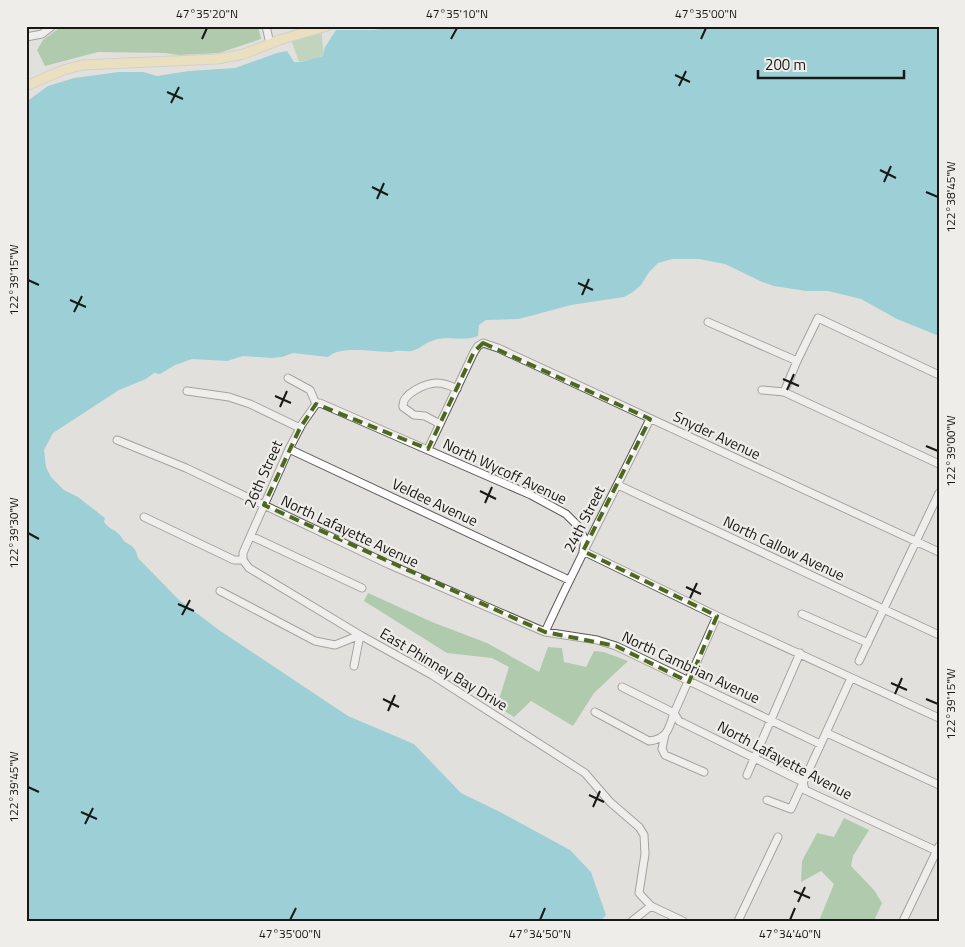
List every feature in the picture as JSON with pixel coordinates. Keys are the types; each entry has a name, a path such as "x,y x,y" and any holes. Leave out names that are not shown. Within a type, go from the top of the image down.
{"main road":[{"path":"26,86 63,70 82,65 217,60 235,57 327,26"}],"street":[{"path":"26,37 42,34 52,26"},
{"path":"266,26 270,44"},
{"path":"784,392 818,318 939,374"},
{"path":"708,322 797,361"},
{"name":"Snyder Avenue","path":"457,389 475,349 483,343 498,348 650,420 939,552"},
{"path":"288,378 310,390 316,404"},
{"path":"428,449 457,389 443,384 430,384 405,398 403,407 410,413 425,416 440,424"},
{"path":"762,390 784,392 939,464"},
{"path":"187,391 229,397 250,404 300,428"},
{"name":"North Wycoff Avenue","path":"316,404 320,403 428,449 531,495 566,514 578,526 585,540 583,551"},
{"name":"26th Street","path":"243,560 243,552 289,449 316,404"},
{"name":"24th Street","path":"545,632 583,551 598,525 650,420"},
{"name":"North Lafayette Avenue","path":"117,440 186,468 388,564 545,632"},
{"name":"Veldee Avenue","path":"289,449 569,580"},
{"name":"North Callow Avenue","path":"618,485 939,635"},
{"path":"859,661 939,493"},
{"name":"East Phinney Bay Drive","path":"144,517 234,560 243,560 249,568 436,678 585,773 610,802 639,827 644,835 645,854 639,893 651,906"},
{"path":"250,536 362,588"},
{"path":"583,551 717,616 939,718"},
{"path":"220,591 315,641 335,645 360,635"},
{"path":"802,614 868,643"},
{"path":"595,712 649,741 658,740 669,728 717,616"},
{"name":"North Cambrian Avenue","path":"545,632 597,640 616,646 820,744"},
{"path":"354,666 360,635"},
{"path":"746,775 800,653"},
{"path":"767,800 791,809 851,678"},
{"name":"North Lafayette Avenue","path":"622,687 674,713 678,721 804,782 805,790 938,850"},
{"path":"827,733 939,785"},
{"path":"665,734 662,749 665,754 704,772"},
{"path":"738,921 778,836"},
{"path":"903,921 938,850"},
{"path":"632,921 651,906 683,921"}],"highlighted area":[{"path":"483,343 650,419 583,551 717,616 689,682 616,646 545,632 264,505 300,428 316,404 428,449 474,352"}],"green space":[{"path":"62,26 258,26 261,39 219,53 179,55 98,52 45,66 37,50 43,40"},
{"path":"321,28 324,55 299,62 290,37"},
{"path":"368,593 432,622 487,643 539,672 548,647 562,648 564,662 586,667 594,651 604,652 628,661 594,693 573,726 531,701 514,717 497,706 509,667 492,658 447,653 364,601"},
{"path":"844,818 869,830 853,856 851,866 874,890 882,903 874,921 819,921 834,884 821,871 801,882 802,861 817,833 834,837"}],"water":[{"path":"406,26 939,26 939,336 897,319 861,299 828,291 806,291 774,286 725,264 699,259 672,259 658,263 649,272 641,285 624,297 571,305 519,319 486,320 479,325 478,336 473,338 438,339 408,351 349,350 333,353 328,357 293,353 271,358 243,356 227,361 192,359 175,365 160,374 154,373 146,379 119,390 53,433 44,450 46,467 51,477 64,490 78,497 105,518 104,522 106,525 117,532 124,541 133,547 138,558 178,599 219,630 348,716 414,744 461,793 570,850 591,872 606,915 600,921 26,921 26,102 48,86 74,78 119,72 143,72 157,76 189,71 235,68 287,51 294,62 301,62 323,56 325,47 336,30 373,30"}]}
